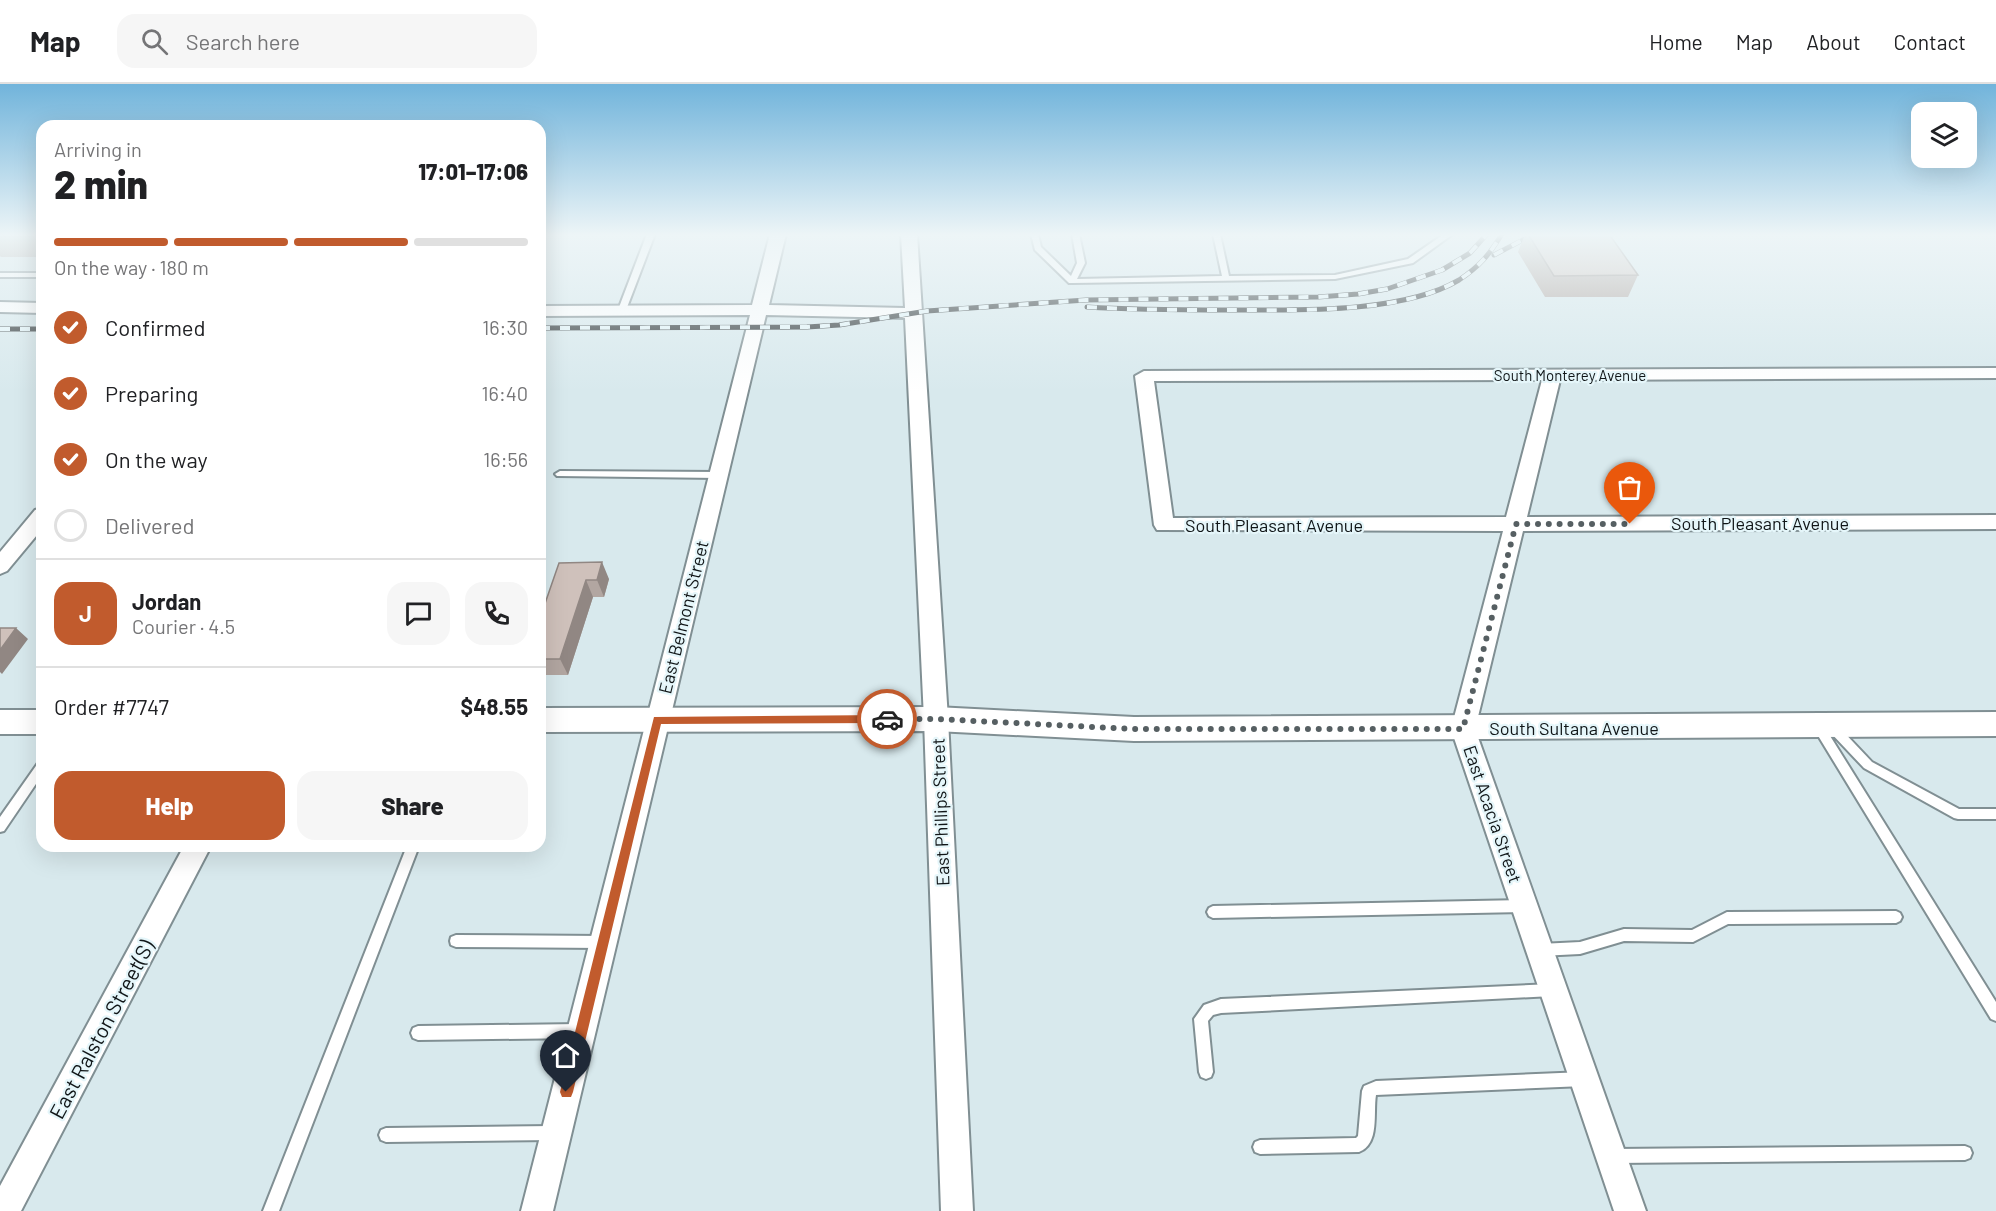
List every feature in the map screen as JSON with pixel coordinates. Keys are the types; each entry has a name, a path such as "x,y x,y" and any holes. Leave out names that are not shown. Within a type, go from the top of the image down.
{"street":[{"name":"East Belmont Street","path":"537,1211 765,287"},
{"name":"East Phillips Street","path":"913,287 936,719 957,1211"},
{"path":"0,307 36,308"},
{"path":"546,311 759,310 915,313"},
{"name":"South Monterey Avenue","path":"1164,525 1144,376 1996,373"},
{"name":"East Acacia Street","path":"1552,375 1463,729 1630,1211"},
{"path":"0,566 36,522"},
{"name":"South Pleasant Avenue","path":"1164,525 1996,522"},
{"name":"South Sultana Avenue","path":"546,720 936,719 1134,729 1463,729 1996,724"},
{"path":"0,722 36,722"},
{"name":"East Ralston Street(S)","path":"4,1211 195,852"}],"lane":[{"path":"622,310 631,287"},
{"path":"560,474 719,475"},
{"path":"1824,726 1868,765 1958,814 1996,814"},
{"path":"1824,726 1996,1014"},
{"path":"0,827 36,775"},
{"path":"271,1211 410,852"},
{"path":"1213,912 1524,906"},
{"path":"1540,950 1580,948 1624,935 1693,936 1727,918 1896,917"},
{"path":"456,941 603,942"},
{"path":"1206,1072 1201,1019 1209,1010 1221,1006 1554,990"},
{"path":"418,1033 581,1031"},
{"path":"1260,1148 1359,1145 1365,1139 1369,1091 1376,1088 1584,1078"},
{"path":"386,1135 556,1133"},
{"path":"1611,1156 1965,1153"}],"building":[{"path":"602,562 597,580 586,580 560,659 546,659 546,601 559,563"},
{"path":"0,628 16,628 0,650"}],"railway":[{"path":"546,328 807,327 839,325 927,311 1086,300 1318,297 1358,294 1394,287"},
{"path":"1087,307 1158,310 1347,308 1408,299 1445,287"},
{"path":"0,329 36,329"}],"way so far":[{"path":"887,719 936,719 1134,729 1463,729 1516,524 1630,524"}],"route":[{"path":"566,1092 657,720 887,719"}]}
